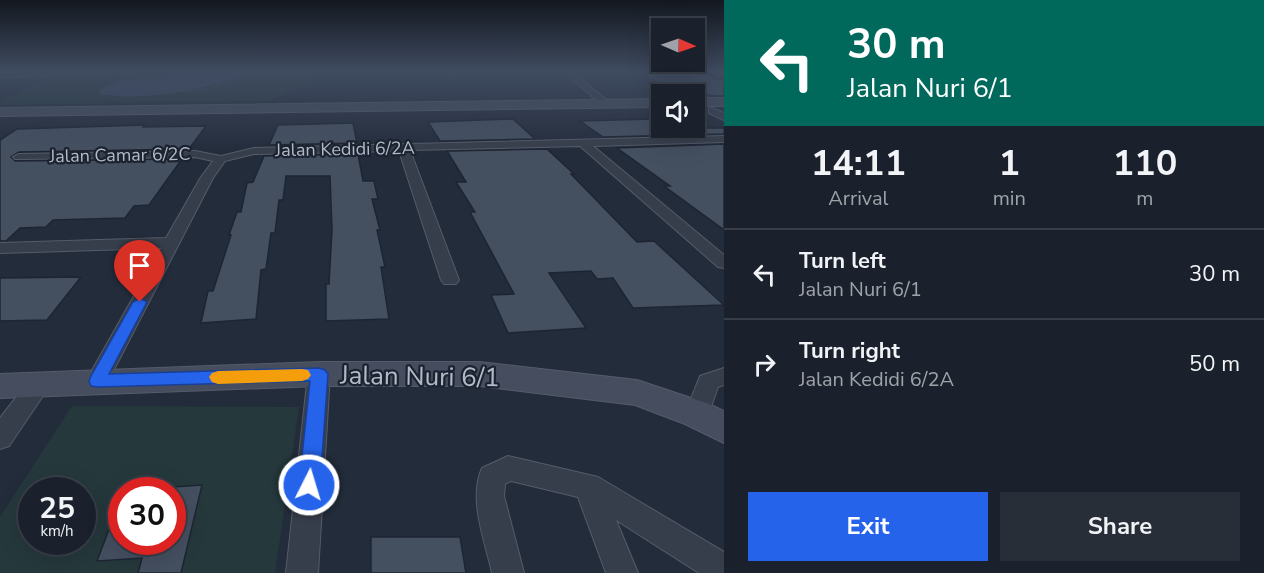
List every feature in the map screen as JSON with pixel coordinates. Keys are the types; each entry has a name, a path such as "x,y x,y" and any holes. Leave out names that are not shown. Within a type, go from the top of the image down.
{"main road":[{"path":"0,112 636,99"},
{"path":"0,105 602,101 651,103"},
{"path":"705,102 724,102"},
{"path":"0,120 28,105"},
{"name":"Jalan Nuri 6/1","path":"0,386 319,374 479,374 637,393 710,421"}],"street":[{"path":"712,111 724,117"},
{"name":"Jalan Kedidi 6/2A","path":"221,159 254,151 724,140"},
{"path":"583,143 724,263"},
{"path":"403,147 450,280"},
{"name":"Jalan Camar 6/2C","path":"19,157 183,154 221,159"},
{"path":"97,381 207,177 221,159"},
{"path":"0,248 172,243"},
{"path":"302,573 319,374"},
{"path":"710,421 708,382 724,376"},
{"path":"0,438 39,384"},
{"path":"508,573 490,496 492,477 508,468 588,486 724,570"},
{"path":"588,486 622,573"}],"green space":[{"path":"273,99 268,101 0,105 0,100"},
{"path":"72,406 299,407 275,573 0,573 0,517 18,489 18,555 96,555 96,477 26,477"}],"building":[{"path":"513,119 535,139 440,141 428,122"},
{"path":"651,119 651,136 603,137 580,121"},
{"path":"353,123 357,143 269,145 278,125"},
{"path":"145,125 143,127 206,126 189,149 19,152 11,157 15,161 182,159 149,205 134,206 125,218 53,220 46,227 20,228 6,241 0,241 0,140 17,129"},
{"path":"705,128 724,128 724,134 705,134"},
{"path":"724,144 724,230 664,186 670,186 617,148"},
{"path":"547,149 574,174 571,174 637,242 654,241 724,305 633,308 613,278 597,279 591,271 549,273 586,328 508,333 491,295 514,294 470,212 475,212 456,182 466,182 447,151"},
{"path":"358,154 363,181 374,181 378,199 372,199 380,230 377,230 385,267 381,267 389,319 326,321 326,284 329,284 332,230 330,176 286,176 283,200 279,200 275,233 271,233 266,269 261,270 256,319 201,323 208,291 213,291 237,212 241,212 247,183 253,182 264,156"},
{"path":"81,277 47,320 0,321 0,278"},
{"path":"202,485 186,552 186,486"},
{"path":"108,532 108,555 185,555 181,573 138,573 142,558 97,561"},
{"path":"371,537 460,537 466,573 371,573"}],"slow traffic":[{"path":"218,377 302,375"}],"route":[{"path":"140,302 97,381 319,374 309,485"}]}
